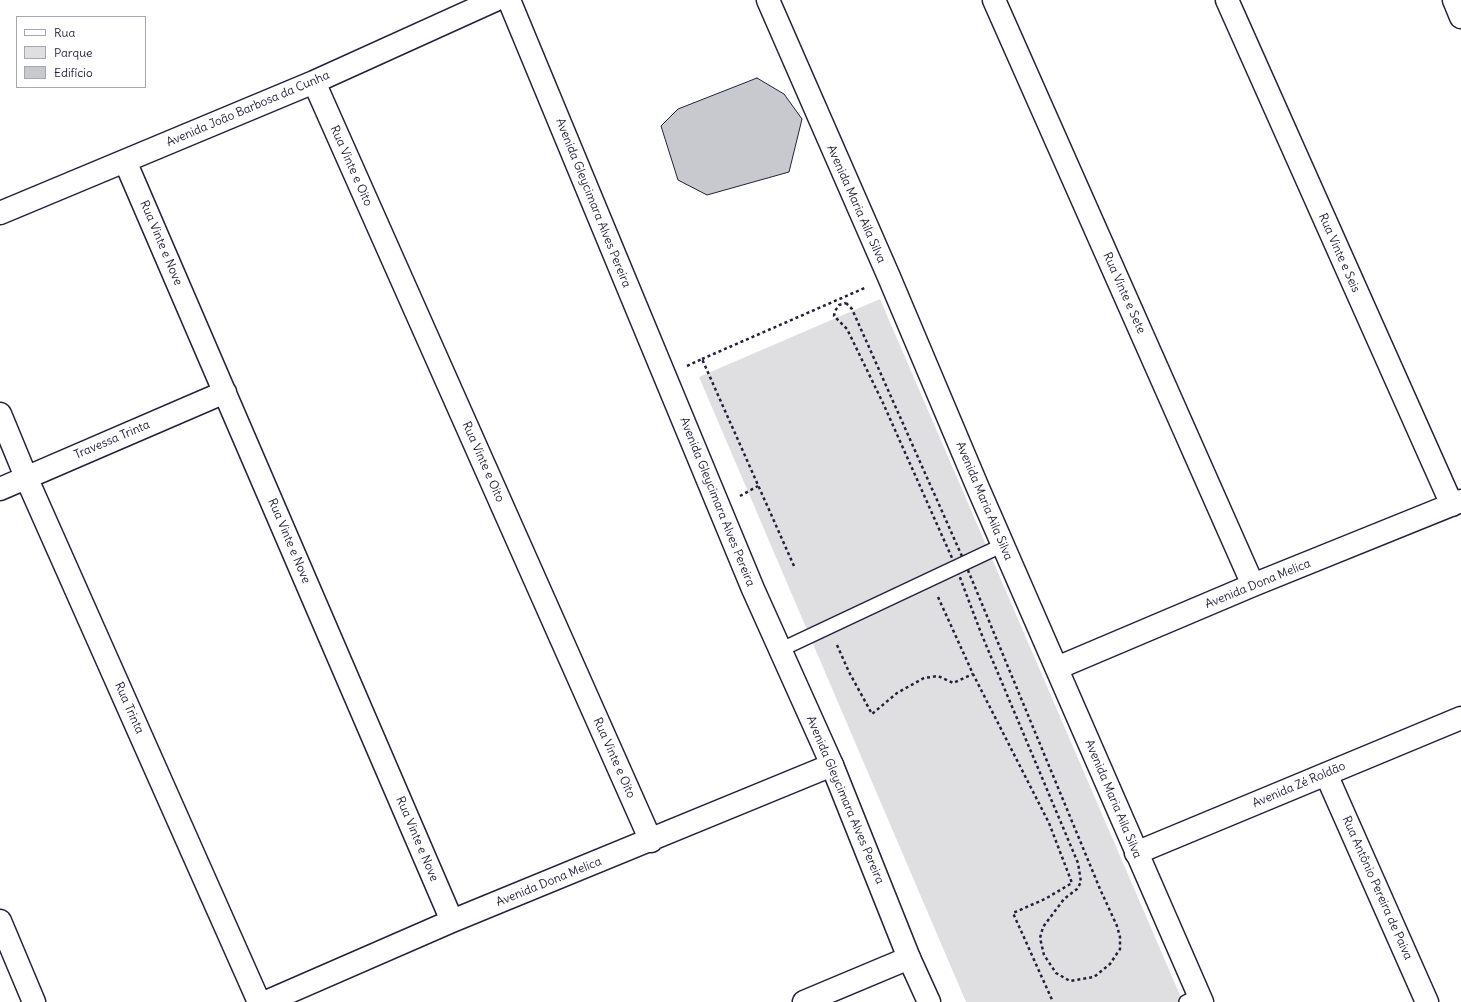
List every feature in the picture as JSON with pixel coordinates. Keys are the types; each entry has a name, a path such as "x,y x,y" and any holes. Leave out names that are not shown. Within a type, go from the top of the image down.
{"street":[{"name":"Avenida João Barbosa da Cunha","path":"0,213 314,82 495,0"},
{"name":"Avenida Gleycimara Alves Pereira","path":"509,0 752,589 832,765 909,958 929,1002"},
{"name":"Avenida Maria Aila Silva","path":"768,0 889,278 1002,545 1057,668 1136,853 1196,1000"},
{"name":"Rua Vinte e Sete","path":"994,0 1253,585"},
{"name":"Rua Vinte e Seis","path":"1227,0 1456,503"},
{"path":"1454,0 1461,17"},
{"name":"Rua Vinte e Oito","path":"314,82 651,841"},
{"name":"Rua Vinte e Nove","path":"125,161 452,921"},
{"name":"Travessa Trinta","path":"0,489 225,392"},
{"name":"Rua Trinta","path":"0,414 26,477 259,1002"},
{"name":"Avenida Dona Melica","path":"1057,668 1253,585 1456,503"},
{"name":"Avenida Zé Roldão","path":"1136,853 1461,718"},
{"name":"Avenida Dona Melica","path":"266,1002 452,921 651,841 832,765"},
{"name":"Rua Antônio Pereira de Paiva","path":"1326,774 1427,1002"},
{"path":"0,921 34,1002"},
{"path":"804,1002 909,958"}],"lane":[{"path":"780,650 1002,545"}],"path":[{"path":"664,376 889,278"},
{"path":"960,565 852,308 846,303 839,305 834,311 834,316 847,329 883,403 960,565 992,633 1117,926 1120,937 1120,949 1110,964 1094,977 1070,981 1056,973 1044,955 1040,938 1043,927 1064,899 1079,886 1081,882 1078,863 981,633 960,565"},
{"path":"702,359 794,566"},
{"path":"930,580 973,674 1049,823 1072,883 1045,899 1013,913 1053,1002"},
{"path":"828,626 848,672 872,714 897,693 924,678 938,676 953,683 973,674"}],"green space":[{"path":"880,299 1183,1002 966,1002 699,377"}],"building":[{"path":"757,78 784,94 802,119 789,172 707,195 678,180 661,126 678,109"}]}
